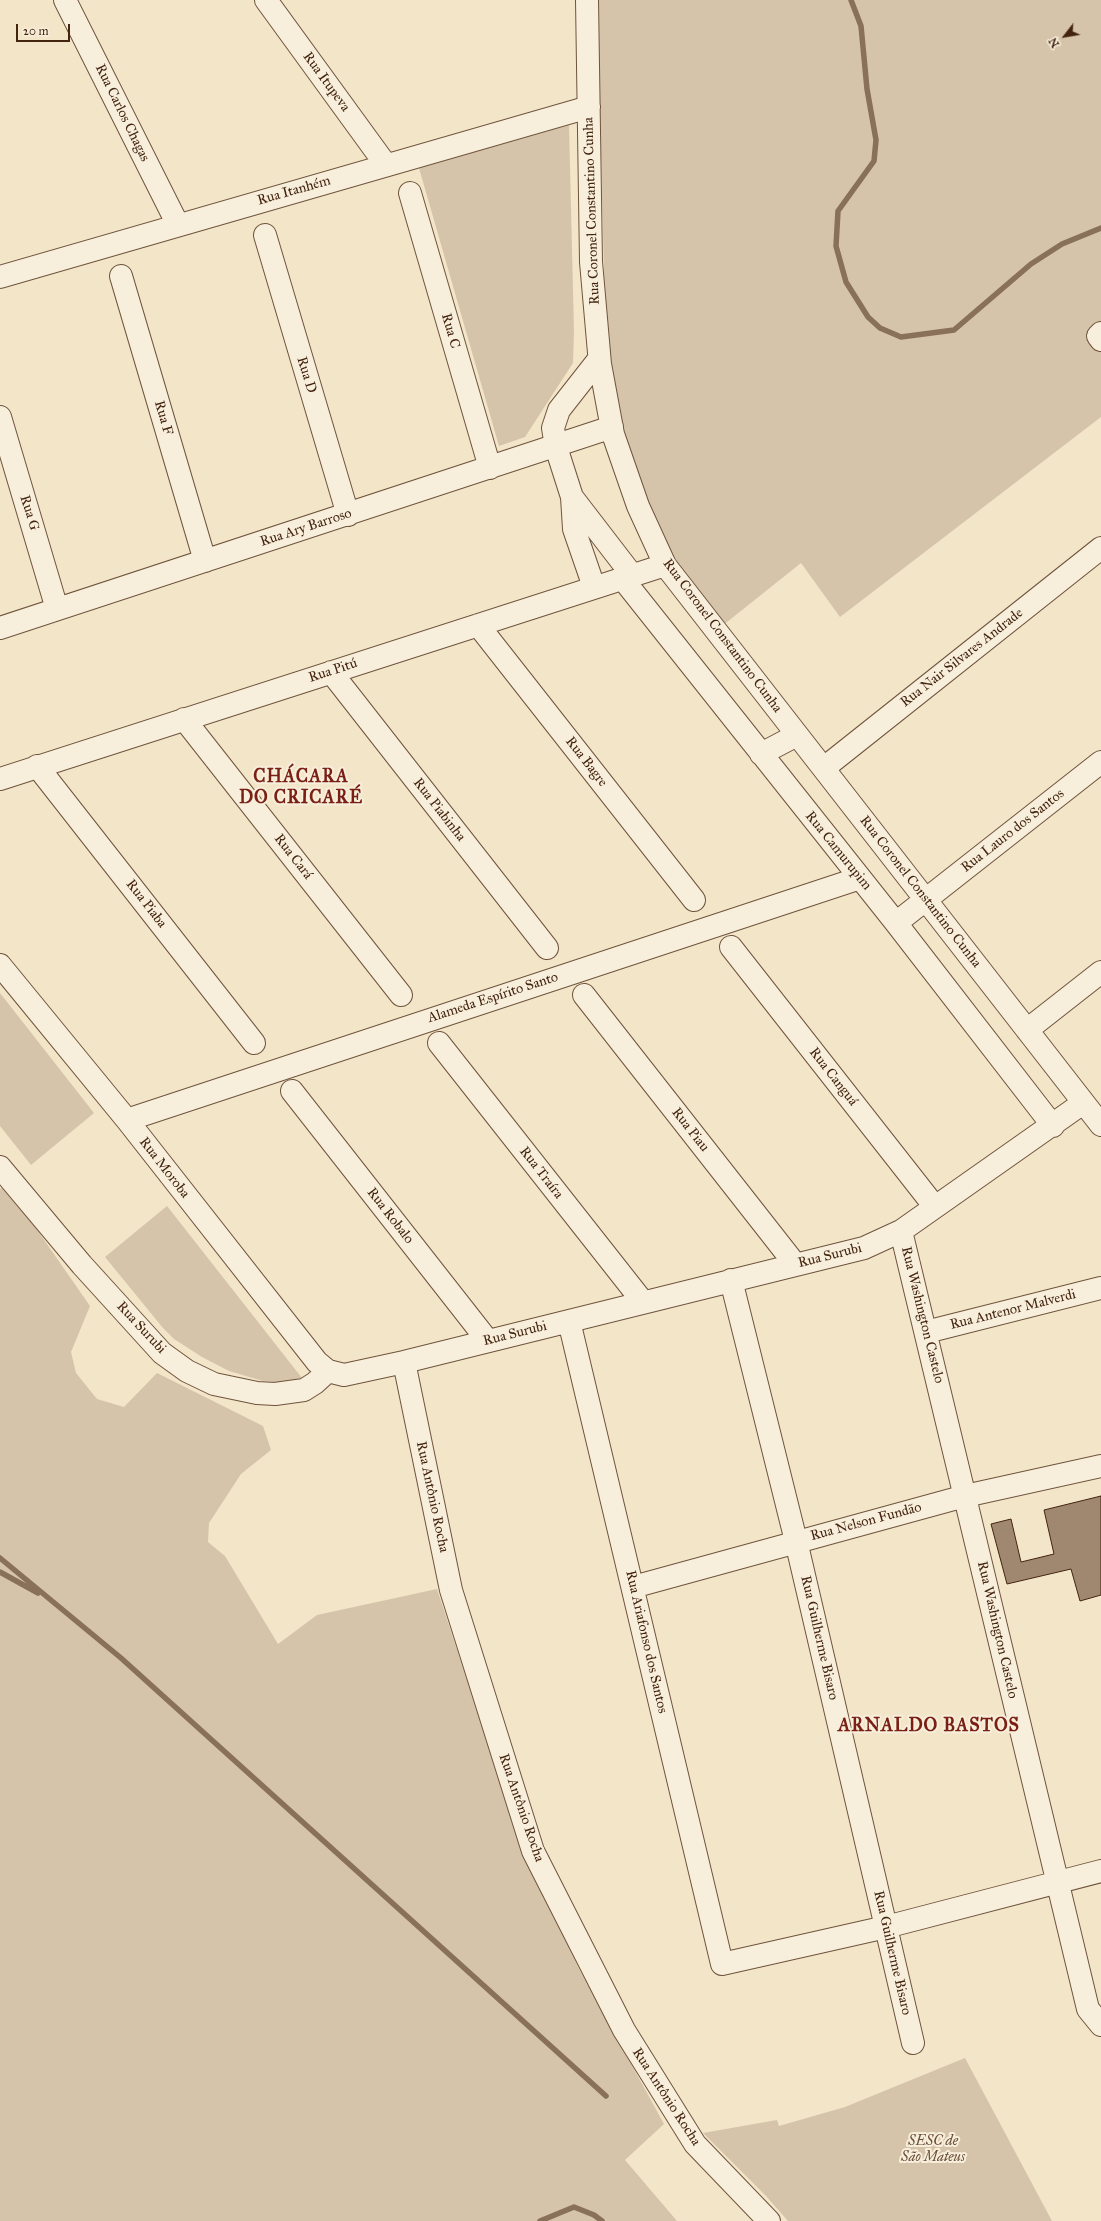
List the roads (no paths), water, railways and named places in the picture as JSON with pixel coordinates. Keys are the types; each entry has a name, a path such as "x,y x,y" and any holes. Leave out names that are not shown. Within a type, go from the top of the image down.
{"street":[{"name":"Rua Carlos Chagas","path":"66,0 178,225"},
{"name":"Rua Itupeva","path":"266,0 386,165"},
{"name":"Rua Coronel Constantino Cunha","path":"587,0 591,262 599,359 612,427 638,506 665,565 1101,1125"},
{"name":"Rua Itanhém","path":"0,277 589,107"},
{"name":"Rua C","path":"410,193 490,468"},
{"name":"Rua D","path":"265,234 348,515"},
{"name":"Rua F","path":"121,276 205,561"},
{"path":"1101,333 1098,336 1101,340"},
{"path":"594,587 574,529 572,496 556,447 553,428 558,410 599,359"},
{"name":"Rua G","path":"0,417 57,609"},
{"name":"Rua Ary Barroso","path":"0,628 556,447 612,427"},
{"name":"Rua Camurupim","path":"572,496 627,577 761,754 896,923 1053,1126"},
{"name":"Rua Nair Silvares Andrade","path":"824,768 1101,548"},
{"name":"Rua Pitú","path":"0,778 665,565"},
{"name":"Rua Bagre","path":"478,625 694,900"},
{"name":"Rua Piabinha","path":"331,672 547,948"},
{"name":"Rua Cará","path":"184,719 401,995"},
{"path":"761,754 798,735"},
{"name":"Rua Lauro dos Santos","path":"896,923 1101,762"},
{"name":"Rua Piaba","path":"37,766 254,1043"},
{"name":"Alameda Espírito Santo","path":"127,1120 860,878"},
{"name":"Rua Canguá","path":"731,947 935,1207"},
{"name":"Rua Moroba","path":"0,965 127,1120 316,1362 328,1371"},
{"path":"1027,1030 1101,972"},
{"name":"Rua Piau","path":"584,995 795,1264"},
{"name":"Rua Traíra","path":"439,1043 643,1302"},
{"name":"Rua Robalo","path":"292,1091 488,1341"},
{"name":"Rua Surubi","path":"0,1167 82,1265 162,1353 187,1371 214,1384 275,1394 304,1390 315,1383 328,1371 344,1375 404,1362 864,1248 901,1231 1053,1126 1083,1103"},
{"name":"Rua Washington Castelo","path":"901,1231 1056,1883 1088,2008 1101,2025"},
{"name":"Rua Guilherme Bisaro","path":"731,1280 796,1541 913,2043"},
{"name":"Rua Antenor Malverdi","path":"926,1332 1101,1288"},
{"name":"Rua Ariafonso dos Santos","path":"569,1321 722,1964 886,1927"},
{"name":"Rua Antônio Rocha","path":"404,1362 451,1590 533,1851 624,2030 695,2144 769,2221"},
{"name":"Rua Nelson Fundão","path":"633,1587 796,1541 965,1496 1101,1466"},
{"path":"886,1927 1101,1871"}],"waterway":[{"path":"851,0 861,26 867,89 876,140 874,161 838,211 836,246 846,282 868,317 880,328 901,337 954,330 1031,264 1062,244 1101,228"},
{"path":"0,1558 121,1658 606,2096"},
{"path":"0,1572 38,1593"},
{"path":"540,2221 574,2207 594,2215 602,2221"}],"district":[{"name":"CHÁCARA DO CRICARÉ","path":"301,788"},
{"name":"ARNALDO BASTOS","path":"929,1727"}],"park label":[{"name":"SESC de São Mateus","path":"933,2150"}]}
